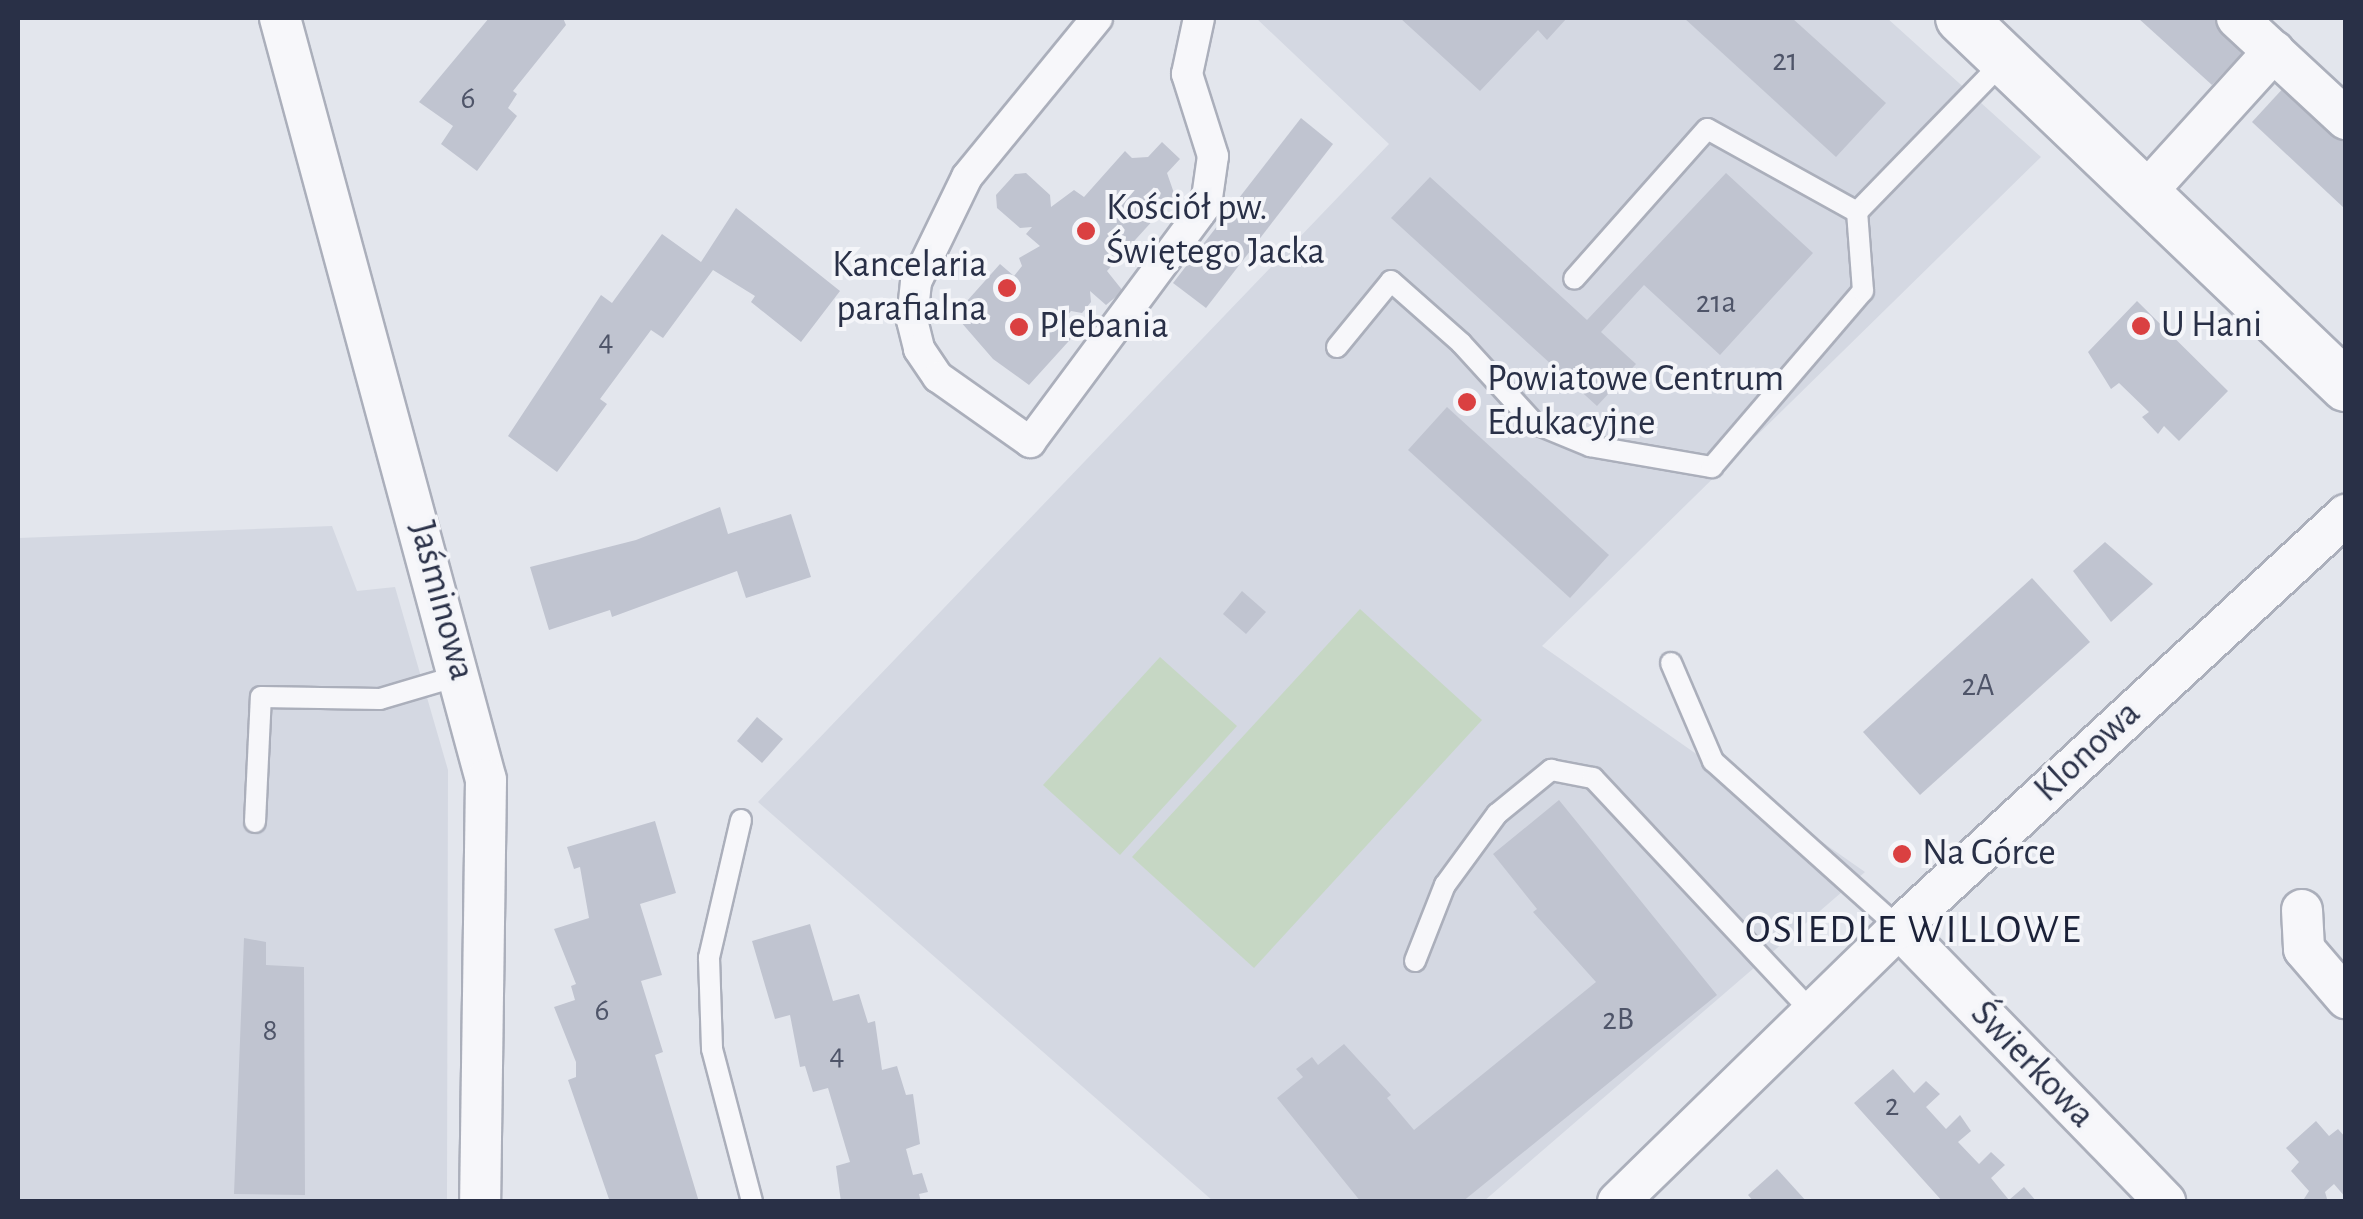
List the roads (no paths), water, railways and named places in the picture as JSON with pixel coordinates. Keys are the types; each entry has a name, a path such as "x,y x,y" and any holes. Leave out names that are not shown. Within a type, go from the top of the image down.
{"street":[{"name":"Jaśminowa","path":"280,18 462,675 489,822 480,1202"},
{"path":"1097,18 967,178 916,282 916,334 938,378 1030,442 1206,205 1213,156 1186,74 1195,19"},
{"path":"1961,18 2148,190 2346,386"},
{"path":"2237,18 2346,119"},
{"path":"2148,190 2274,51"},
{"name":"Klonowa","path":"1618,1202 1899,928 2346,514"},
{"path":"2302,910 2304,949 2346,998"},
{"name":"Świerkowa","path":"1899,928 2165,1202"}],"lane":[{"path":"1336,347 1392,281 1460,343 1534,423 1590,446 1712,467 1863,291 1857,212 2006,59"},
{"path":"1574,279 1707,129 1857,212"},
{"path":"1671,663 1713,761 1899,928"},
{"path":"255,822 261,697 380,699 462,675"},
{"path":"1415,961 1445,885 1497,814 1551,770 1593,778 1812,1012"},
{"path":"741,820 709,976 712,1048 752,1202"}],"place":[{"name":"Kościół pw. Świętego Jacka","path":"1086,231"},
{"name":"Kancelaria parafialna","path":"1007,288"},
{"name":"U Hani","path":"2141,326"},
{"name":"Plebania","path":"1019,327"},
{"name":"Powiatowe Centrum Edukacyjne","path":"1467,402"},
{"name":"Na Górce","path":"1902,854"}],"district":[{"name":"OSIEDLE WILLOWE","path":"1914,930"}]}
